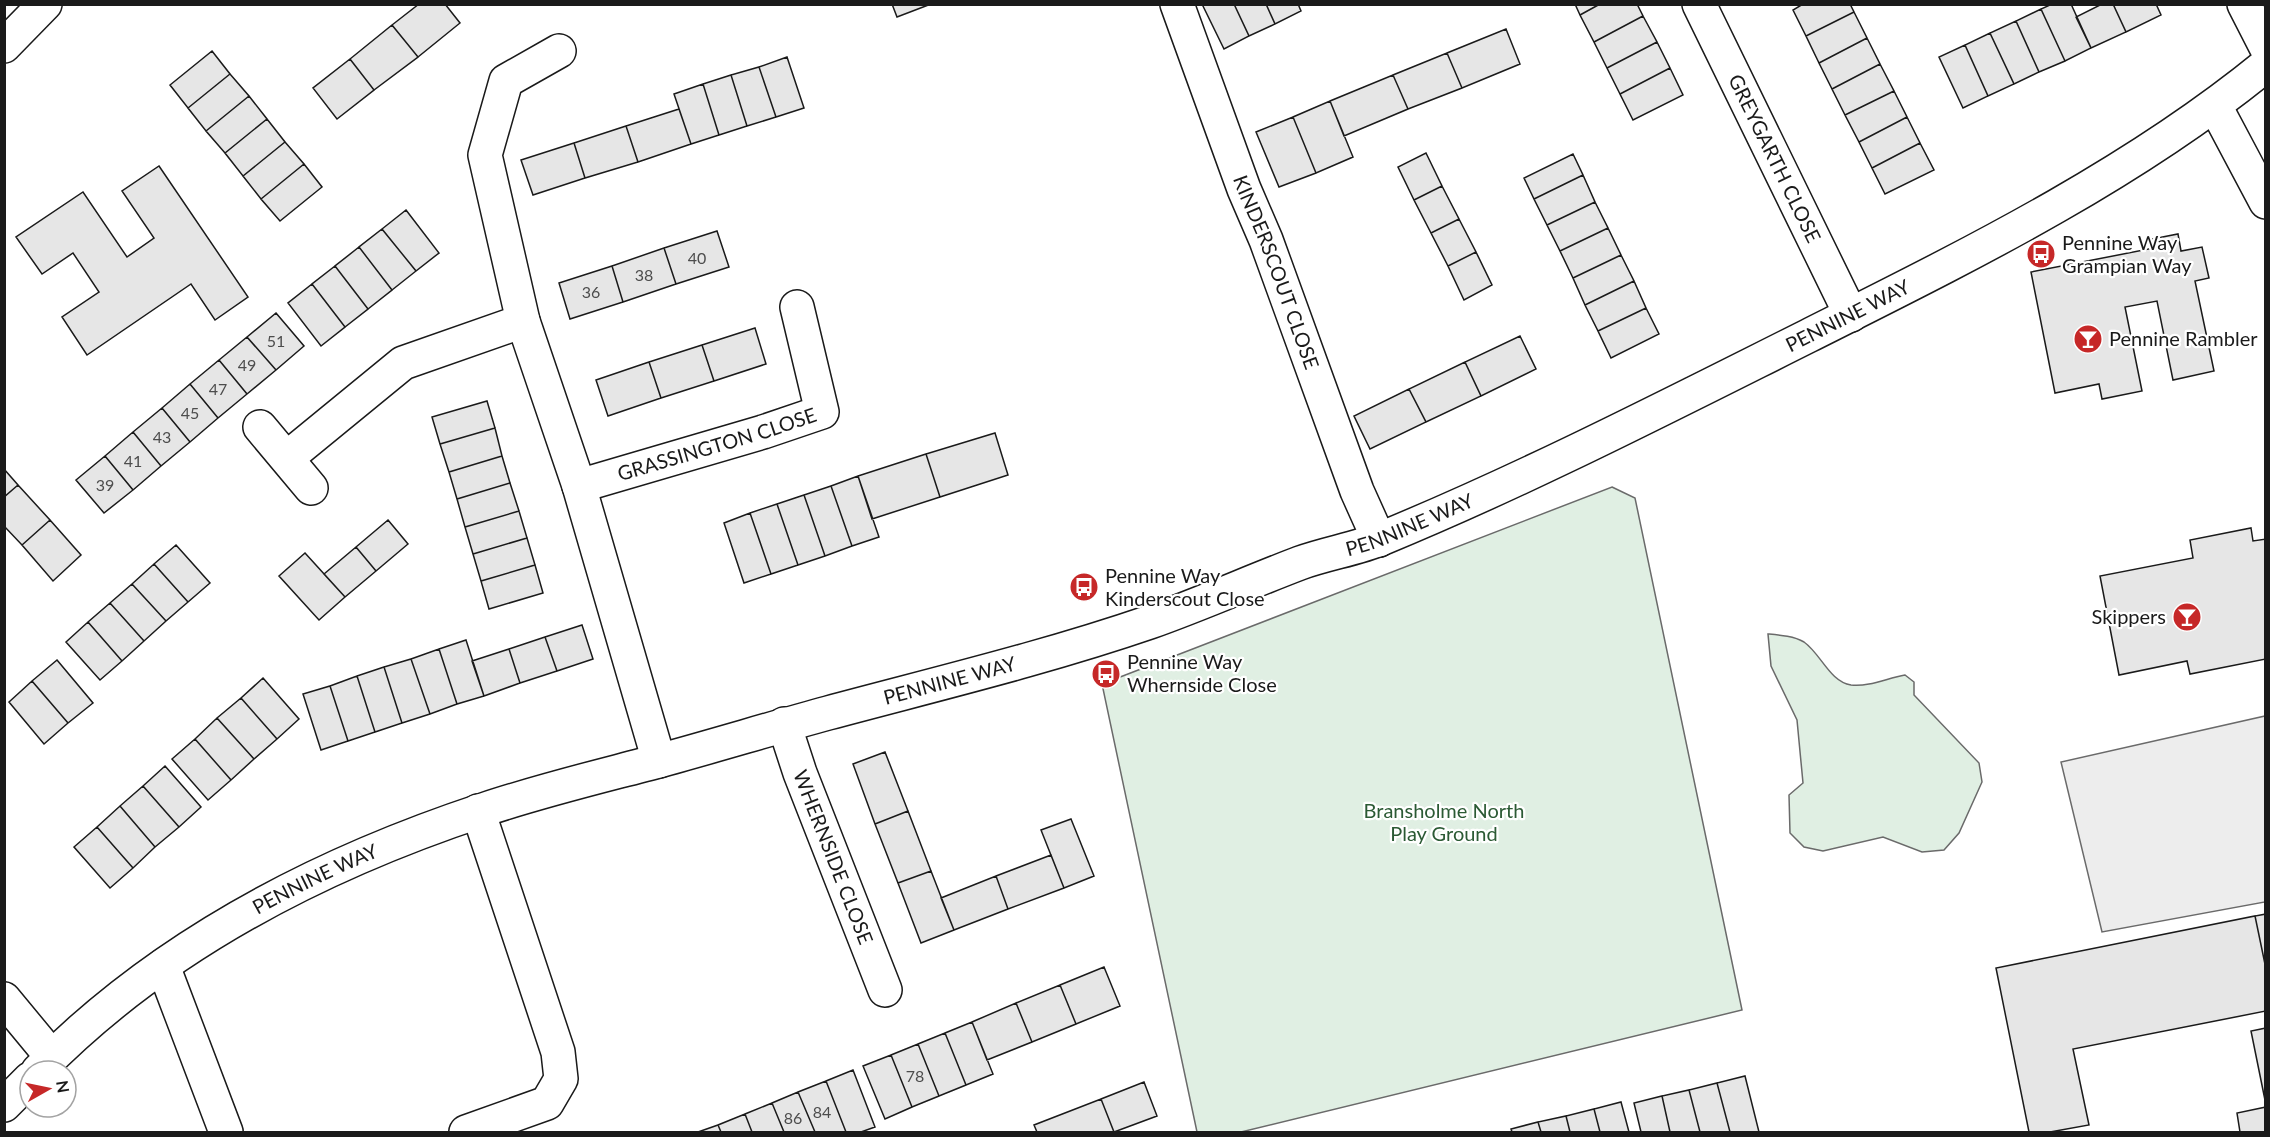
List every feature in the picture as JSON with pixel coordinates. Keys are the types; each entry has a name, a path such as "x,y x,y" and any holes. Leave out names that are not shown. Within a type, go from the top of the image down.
{"street":[{"path":"4,46 45,4"},
{"name":"KINDERSCOUT CLOSE","path":"1177,4 1357,491 1379,540"},
{"name":"GREYGARTH CLOSE","path":"1699,4 1851,315"},
{"path":"2244,4 2265,47"},
{"path":"559,51 506,81 485,155 523,321 579,486 659,761"},
{"name":"PENNINE WAY","path":"52,1059 163,966 282,893 356,858 478,811 555,787 659,761 1148,623 1309,560 1350,551 1379,540 1629,427 1851,315 2070,198 2215,106 2265,65"},
{"path":"2215,106 2265,202"},
{"name":"GRASSINGTON CLOSE","path":"579,486 764,432 822,412 797,308"},
{"path":"287,458 403,363 523,321"},
{"path":"260,427 311,488"},
{"name":"WHERNSIDE CLOSE","path":"784,724 800,773 885,990"},
{"path":"466,1132 548,1103 561,1079 558,1052 478,811"},
{"path":"163,966 226,1132"},
{"path":"4,999 35,1059"},
{"name":"PENNINE WAY","path":"4,1106 18,1092"}],"green space":[{"name":"Bransholme North Play Ground","path":"1612,487 1635,498 1742,1010 1241,1132 1197,1132 1102,684"},
{"path":"1768,634 1791,637 1804,642 1816,653 1831,673 1844,683 1865,685 1905,675 1914,682 1914,695 1979,763 1982,782 1959,833 1944,850 1922,852 1883,837 1823,851 1804,847 1790,833 1789,795 1803,783 1797,720 1771,666"}],"shaded area":[{"path":"2265,716 2265,902 2102,932 2061,762"}],"building":[{"path":"419,4 445,4 460,23 418,57 392,25"},
{"path":"892,4 931,4 897,17"},
{"path":"1202,4 1234,4 1249,36 1224,49"},
{"path":"1234,4 1266,4 1275,24 1249,36"},
{"path":"1266,4 1298,4 1301,11 1275,24"},
{"path":"1575,4 1600,4 1580,15"},
{"path":"1600,4 1637,4 1643,16 1594,42 1580,15"},
{"path":"1803,4 1850,4 1854,12 1806,36 1793,10"},
{"path":"2052,4 2071,4 2091,48 2065,61 2041,9"},
{"path":"2102,4 2113,4 2126,32 2091,48 2076,17"},
{"path":"2113,4 2156,4 2161,15 2126,32"},
{"path":"2041,9 2065,61 2039,72 2016,21"},
{"path":"1854,12 1867,38 1819,63 1806,36"},
{"path":"1643,16 1657,42 1607,68 1594,42"},
{"path":"2016,21 2039,72 2014,84 1990,33"},
{"path":"392,25 418,57 374,90 350,59"},
{"path":"1506,29 1520,64 1462,88 1447,53"},
{"path":"1990,33 2014,84 1988,96 1965,45"},
{"path":"1867,38 1880,64 1832,89 1819,63"},
{"path":"1657,42 1670,68 1620,94 1607,68"},
{"path":"1965,45 1988,96 1963,108 1939,57"},
{"path":"212,51 230,74 188,108 170,85"},
{"path":"1447,53 1462,88 1408,109 1393,75"},
{"path":"787,57 804,108 776,117 759,67"},
{"path":"350,59 374,90 337,119 313,88"},
{"path":"1880,64 1894,91 1845,115 1832,89"},
{"path":"759,67 776,117 747,126 731,75"},
{"path":"1670,68 1683,95 1633,120 1620,94"},
{"path":"230,74 249,96 206,131 188,108"},
{"path":"731,75 747,126 719,135 703,84"},
{"path":"1393,75 1408,109 1344,136 1330,101"},
{"path":"703,84 719,135 691,144 674,94"},
{"path":"1894,91 1907,117 1859,142 1845,115"},
{"path":"249,96 267,119 225,153 206,131"},
{"path":"1330,101 1353,157 1316,173 1293,117"},
{"path":"679,109 691,144 638,162 626,126"},
{"path":"1293,117 1316,173 1279,187 1256,132"},
{"path":"1907,117 1920,143 1872,168 1859,142"},
{"path":"267,119 285,142 243,176 225,153"},
{"path":"626,126 638,162 585,178 574,143"},
{"path":"285,142 304,164 261,199 243,176"},
{"path":"574,143 585,178 533,195 521,160"},
{"path":"1920,143 1934,170 1885,194 1872,168"},
{"path":"1426,153 1442,186 1414,200 1398,167"},
{"path":"1573,154 1583,175 1534,199 1524,178"},
{"path":"304,164 322,187 280,221 261,199"},
{"path":"159,166 248,297 215,320 191,284 87,355 62,317 99,292 73,253 42,274 16,237 83,192 127,257 154,238 122,191"},
{"path":"1583,175 1595,202 1547,225 1534,199"},
{"path":"1442,186 1459,219 1431,233 1414,200"},
{"path":"1595,202 1608,228 1560,251 1547,225"},
{"path":"406,210 439,253 416,271 382,229"},
{"path":"1459,219 1476,252 1448,266 1431,233"},
{"path":"1608,228 1621,255 1573,278 1560,251"},
{"path":"382,229 416,271 392,290 359,247"},
{"path":"717,231 729,267 676,284 664,248"},
{"name":"Pennine Rambler","path":"2178,234 2181,251 2202,247 2209,278 2195,281 2214,371 2173,380 2157,301 2125,307 2142,391 2102,399 2099,384 2055,393 2031,272 2154,248 2152,239"},
{"path":"359,247 392,290 368,309 335,266"},
{"path":"664,248 676,284 623,302 612,266"},
{"path":"1476,252 1492,285 1464,300 1448,266"},
{"path":"1621,255 1634,281 1585,305 1573,278"},
{"path":"335,266 368,309 345,327 312,284"},
{"path":"612,266 623,302 570,319 559,283"},
{"path":"1634,281 1646,308 1598,331 1585,305"},
{"path":"312,284 345,327 321,346 288,303"},
{"path":"1646,308 1659,334 1611,358 1598,331"},
{"path":"276,313 304,346 276,370 247,337"},
{"path":"755,328 766,364 714,381 702,345"},
{"path":"1520,336 1536,369 1481,396 1465,362"},
{"path":"247,337 276,370 247,394 219,360"},
{"path":"702,345 714,381 661,398 649,362"},
{"path":"219,360 247,394 218,418 190,384"},
{"path":"649,362 661,398 608,416 596,380"},
{"path":"1465,362 1481,396 1426,422 1409,389"},
{"path":"190,384 218,418 190,442 162,408"},
{"path":"1409,389 1426,422 1370,449 1354,416"},
{"path":"487,401 495,428 440,444 432,417"},
{"path":"162,408 190,442 161,466 133,432"},
{"path":"495,428 502,456 449,472 440,444"},
{"path":"133,432 161,466 133,490 105,456"},
{"path":"995,433 1008,475 940,497 926,454"},
{"path":"926,454 940,497 872,519 858,476"},
{"path":"105,456 133,490 104,513 76,480"},
{"path":"502,456 510,483 457,499 449,472"},
{"path":"4,469 18,485 4,497"},
{"path":"858,476 879,537 852,546 831,486"},
{"path":"510,483 519,511 465,527 457,499"},
{"path":"18,485 50,520 22,545 4,526 4,497"},
{"path":"831,486 852,546 825,556 804,495"},
{"path":"804,495 825,556 798,565 777,504"},
{"path":"777,504 798,565 771,574 750,513"},
{"path":"519,511 527,538 473,554 465,527"},
{"path":"750,513 771,574 744,583 724,523"},
{"path":"50,520 81,555 53,581 22,545"},
{"path":"388,520 408,544 376,571 356,547"},
{"name":"Skippers","path":"2251,528 2253,541 2266,539 2266,659 2190,674 2187,661 2119,675 2100,576 2193,558 2190,540"},
{"path":"527,538 535,565 481,581 473,554"},
{"path":"176,545 210,583 188,602 154,564"},
{"path":"356,547 376,571 345,597 324,574"},
{"path":"305,553 345,597 319,620 279,576"},
{"path":"154,564 188,602 166,621 132,584"},
{"path":"535,565 543,593 489,609 481,581"},
{"path":"132,584 166,621 144,641 110,603"},
{"path":"110,603 144,641 122,661 88,622"},
{"path":"88,622 122,661 100,680 66,642"},
{"path":"582,625 593,659 557,671 545,637"},
{"path":"545,637 557,671 520,683 509,649"},
{"path":"466,640 484,696 457,704 439,649"},
{"path":"439,649 457,704 430,714 411,659"},
{"path":"509,649 520,683 484,696 472,661"},
{"path":"411,659 430,714 402,723 384,667"},
{"path":"57,660 93,703 68,723 32,681"},
{"path":"384,667 402,723 375,732 357,676"},
{"path":"357,676 375,732 348,741 330,686"},
{"path":"263,678 299,719 277,739 241,698"},
{"path":"32,681 68,723 44,744 9,702"},
{"path":"330,686 348,741 321,750 303,694"},
{"path":"241,698 277,739 254,759 217,718"},
{"path":"217,718 254,759 231,780 195,739"},
{"path":"195,739 231,780 208,800 172,759"},
{"path":"885,752 908,811 875,824 853,764"},
{"path":"165,766 201,807 179,827 143,786"},
{"path":"143,786 179,827 155,847 120,806"},
{"path":"120,806 155,847 133,868 97,827"},
{"path":"908,811 931,871 898,883 875,824"},
{"path":"1071,819 1094,876 1064,888 1041,830"},
{"path":"97,827 133,868 110,888 74,847"},
{"path":"1051,855 1064,888 1008,909 996,876"},
{"path":"931,871 954,930 921,943 898,883"},
{"path":"996,876 1008,909 954,930 941,898"},
{"path":"2266,914 2266,969 2255,916"},
{"path":"2255,916 2266,969 2266,1011 2073,1049 2089,1125 2050,1132 2029,1132 1996,968"},
{"path":"1104,967 1120,1006 1076,1024 1060,985"},
{"path":"1060,985 1076,1024 1032,1042 1016,1003"},
{"path":"1016,1003 1032,1042 987,1060 972,1022"},
{"path":"972,1022 993,1074 966,1085 945,1033"},
{"path":"2266,1028 2266,1105 2251,1031"},
{"path":"945,1033 966,1085 939,1096 918,1044"},
{"path":"918,1044 939,1096 912,1107 891,1055"},
{"path":"891,1055 912,1107 885,1119 863,1066"},
{"path":"853,1070 875,1127 861,1132 846,1132 826,1081"},
{"path":"1745,1076 1759,1132 1730,1132 1717,1083"},
{"path":"826,1081 846,1132 815,1132 798,1092"},
{"path":"1144,1082 1157,1116 1114,1132 1101,1099"},
{"path":"1717,1083 1730,1132 1700,1132 1689,1090"},
{"path":"1689,1090 1700,1132 1670,1132 1662,1096"},
{"path":"798,1092 815,1132 784,1132 772,1103"},
{"path":"1662,1096 1670,1132 1641,1132 1634,1103"},
{"path":"1101,1099 1114,1132 1037,1132 1034,1125"},
{"path":"1621,1102 1629,1132 1600,1132 1594,1109"},
{"path":"772,1103 784,1132 752,1132 745,1114"},
{"path":"2266,1107 2266,1132 2240,1132 2237,1113"},
{"path":"1594,1109 1600,1132 1570,1132 1566,1116"},
{"path":"745,1114 752,1132 721,1132 718,1125"},
{"path":"1566,1116 1570,1132 1541,1132 1538,1122"},
{"path":"1538,1122 1541,1132 1512,1132 1511,1129"},
{"path":"718,1125 721,1132 698,1132"}],"place":[{"name":"Pennine Way Grampian Way","path":"2041,254"},
{"name":"Pennine Rambler","path":"2088,339"},
{"name":"Pennine Way Kinderscout Close","path":"1084,587"},
{"name":"Skippers","path":"2187,617"},
{"name":"Pennine Way Whernside Close","path":"1106,674"}]}
